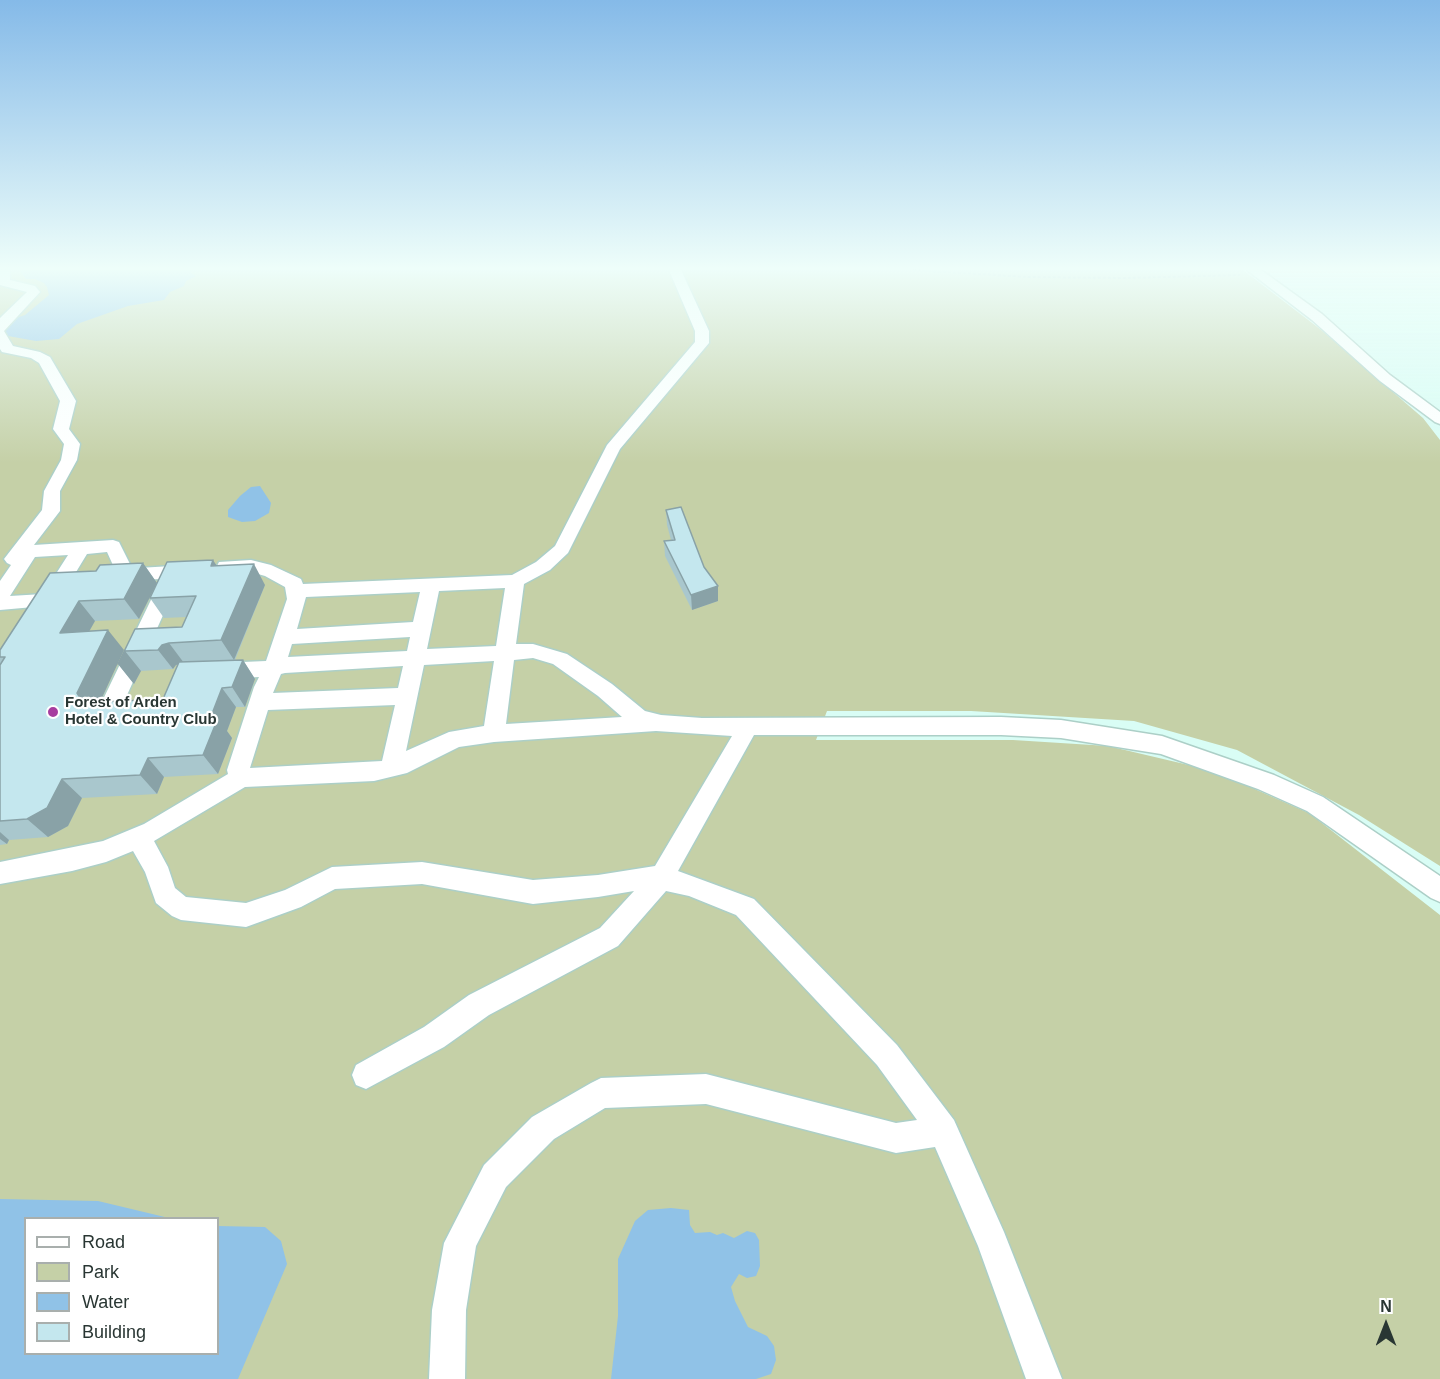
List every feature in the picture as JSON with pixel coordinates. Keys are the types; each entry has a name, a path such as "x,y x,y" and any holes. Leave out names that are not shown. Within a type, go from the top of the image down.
{"street":[{"path":"0,334 7,349 35,355 45,360 68,400 61,429 72,444 69,459 52,491 51,511 0,576"},
{"path":"296,591 515,580 543,566 562,549 613,448 702,343 702,334"},
{"path":"1336,334 1385,378 1440,419"},
{"path":"0,596 30,551 113,546 124,570 138,574 251,566 271,571 294,584 297,599 274,668 259,702 238,770 241,778"},
{"path":"0,603 50,600 81,548"},
{"path":"143,711 108,712 174,572"},
{"path":"494,733 515,580"},
{"path":"392,767 431,585"},
{"path":"285,637 423,629"},
{"path":"195,672 533,651 560,659 605,690 638,718 661,724"},
{"path":"259,702 408,696"},
{"path":"0,873 106,851 141,836 241,778 374,772 392,767 458,738 494,733 661,724 702,727 1061,729 1162,746 1266,782 1315,804 1440,890"},
{"path":"366,1075 434,1037 479,1005 609,937 661,878 748,727"},
{"path":"141,836 145,852 156,867 165,895 181,908 246,915 292,899 332,878 422,873 533,892 597,886 651,876 690,885 745,907 887,1055 943,1131 993,1243 1044,1379"},
{"path":"447,1379 449,1310 460,1243 495,1176 543,1128 602,1093 706,1089 896,1138 943,1131"}],"green space":[{"path":"0,334 1326,334 1423,418 1440,440 1440,866 1359,815 1237,750 1134,721 971,711 827,711 816,740 1013,740 1108,746 1214,771 1309,813 1440,915 1440,1379 0,1379"}],"water":[{"path":"7,334 65,334 59,339 36,341"},
{"path":"260,486 271,503 269,513 255,521 242,522 228,517 228,510 240,496 251,487"},
{"path":"0,1199 98,1201 165,1217 24,1217 24,1355 219,1355 219,1226 265,1227 281,1241 287,1264 238,1379 0,1379"},
{"path":"671,1208 689,1210 690,1225 695,1233 710,1232 717,1235 723,1233 734,1238 747,1231 755,1233 759,1240 760,1266 756,1276 747,1278 739,1274 731,1287 748,1327 767,1336 774,1346 776,1360 771,1374 756,1379 611,1379 618,1316 618,1259 635,1221 648,1210"}],"building":[{"path":"681,507 704,567 718,586 691,595 664,541 675,540 666,510"},
{"path":"213,560 211,566 254,564 221,640 169,643 162,645 158,650 125,651 118,664 135,629 182,627 196,596 150,598 167,562"},
{"path":"143,563 124,599 79,601 60,633 108,630 77,693 81,703 163,699 179,662 243,660 232,687 222,688 210,719 218,718 203,755 148,758 140,775 62,779 47,808 27,819 0,821 0,665 5,657 0,657 0,650 50,573 96,571 100,565"}],"place":[{"name":"Forest of Arden Hotel & Country Club","path":"53,712"}]}
